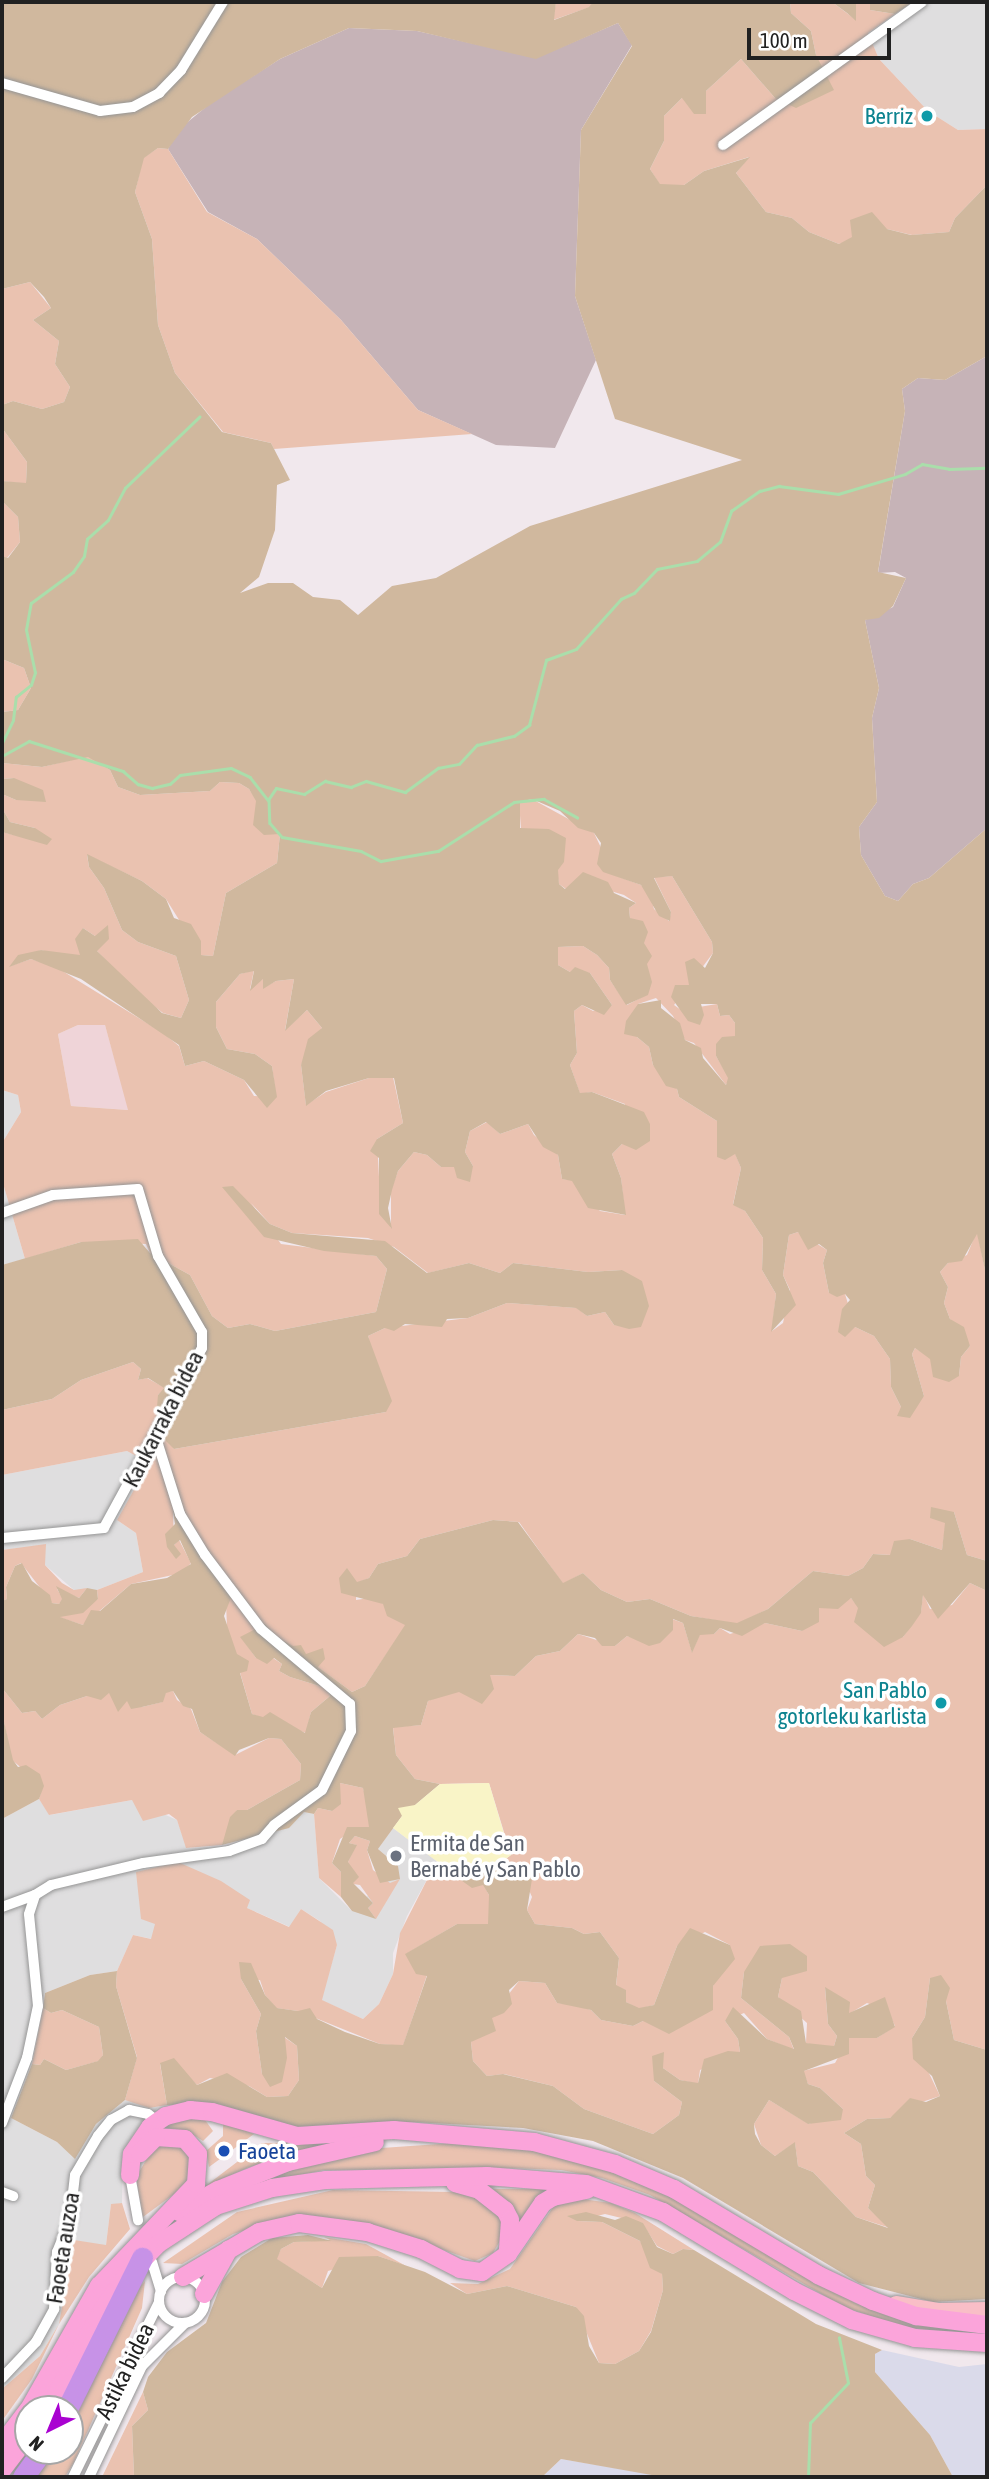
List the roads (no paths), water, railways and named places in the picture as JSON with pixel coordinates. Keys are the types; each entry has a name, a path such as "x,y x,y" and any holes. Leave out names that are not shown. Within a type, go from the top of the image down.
{"highway":[{"path":"74,2395 142,2258"}],"main road":[{"path":"130,2175 139,2139 157,2121 177,2112 201,2110 297,2136 394,2130 470,2136 582,2153 650,2178 818,2275 873,2301 916,2316 987,2325"},
{"path":"37,2395 99,2286 145,2225 196,2184 198,2154 175,2135 156,2137 145,2146 130,2175"},
{"path":"145,2225 218,2190 288,2162 368,2143 470,2136"},
{"path":"434,2178 494,2198 510,2220 508,2254"},
{"path":"56,2395 102,2310 142,2258 216,2206 272,2188 326,2180 542,2178 603,2188 663,2212 829,2310 915,2338 987,2343"},
{"path":"177,2278 259,2232 299,2224 367,2232 470,2272 492,2268 508,2254 553,2197 603,2188"},
{"path":"204,2294 229,2249"},
{"path":"2,2444 14,2428"},
{"path":"2,2470 14,2454"}],"street":[{"path":"2,83 100,111 133,107 159,93 181,70 223,2"},
{"path":"723,145 922,2"},
{"name":"Kaukarraka bidea","path":"2,1213 52,1195 138,1189 158,1256 202,1332 202,1348 156,1437 104,1528 2,1538"},
{"path":"2,1907 35,1895 51,1885 125,1870 170,1856 229,1851 262,1839 274,1825 323,1790 347,1743 353,1716 340,1692 261,1629 205,1555 180,1514 156,1437"},
{"path":"2,2123 27,2058 38,2006 29,1913 35,1895"},
{"name":"Faoeta auzoa","path":"2,2378 36,2342 54,2309 58,2252 70,2219 73,2182 99,2136 111,2120 129,2110 148,2114 157,2121"},
{"path":"130,2175 145,2225"},
{"path":"2,2192 13,2196"},
{"path":"152,2262 177,2278 196,2282 204,2294 200,2314 185,2323 169,2319 160,2297 152,2262"},
{"path":"160,2297 177,2278"},
{"name":"Astika bidea","path":"73,2477 160,2297"},
{"path":"873,2301 939,2311 987,2310"},
{"name":"Astika bidea","path":"89,2477 142,2366 185,2323"},
{"path":"915,2338 987,2351"}],"waterway":[{"path":"2,743 13,720 16,697 31,685 35,673 26,630 31,603 73,572 84,556 87,539 108,520 125,488 199,417"},
{"path":"2,756 29,741 123,771 138,784 152,788 170,784 180,775 231,768 250,777 268,800 276,788 304,794 325,781 351,787 366,781 405,792 438,768 459,764 477,745 514,736 529,725 546,660 576,649 621,599 634,593 657,569 697,561 720,542 731,511 760,491 779,486 838,494 905,474 922,464 949,469 987,468"},
{"path":"269,800 270,823 282,837 361,851 381,861 438,851 514,802 544,799 577,817"},
{"path":"808,2477 810,2423 848,2383 839,2338"}],"place":[{"name":"Berriz","path":"927,116"},
{"name":"San Pablo gotorleku karlista","path":"941,1703"},
{"name":"Ermita de San Bernabé y San Pablo","path":"396,1856"},
{"name":"Faoeta","path":"224,2151"}]}
